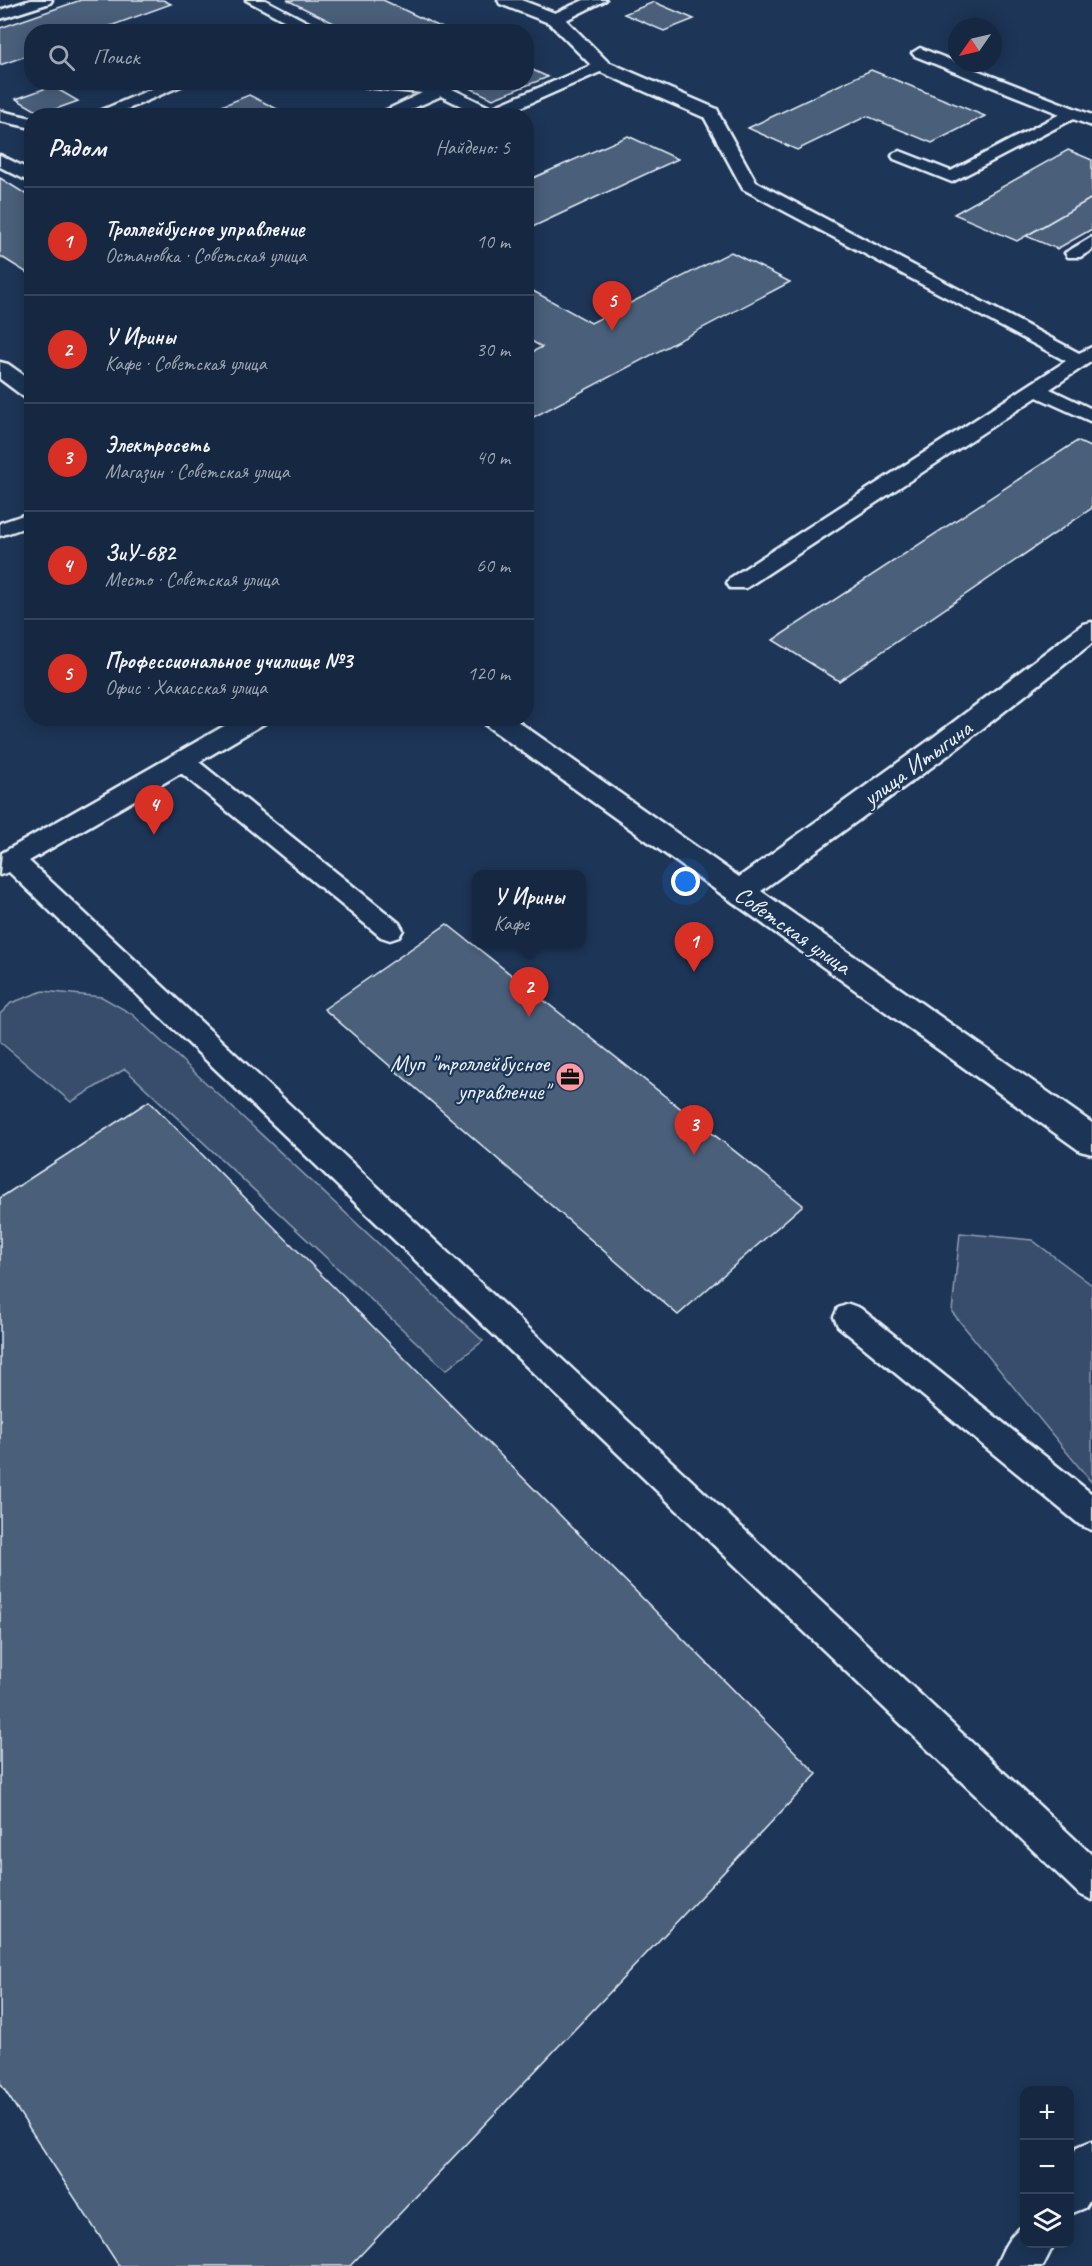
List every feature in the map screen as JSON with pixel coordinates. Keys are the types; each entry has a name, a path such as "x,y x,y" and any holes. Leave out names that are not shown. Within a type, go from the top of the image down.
{"street":[{"path":"507,0 555,19 602,66 710,113"},
{"path":"555,19 598,0"},
{"path":"0,369 24,386"},
{"name":"улица Итыгина","path":"740,892 941,746 1092,630"},
{"name":"Советская улица","path":"505,726 1092,1141"}],"lane":[{"path":"0,15 45,0"},
{"path":"253,0 302,24"},
{"path":"920,53 1092,121"},
{"path":"505,108 602,66"},
{"path":"116,108 163,90"},
{"path":"400,108 441,90 478,108"},
{"path":"710,113 749,185 1086,357"},
{"path":"900,156 952,177 1072,113"},
{"path":"0,115 24,121"},
{"path":"0,159 24,173"},
{"path":"1074,253 1092,242"},
{"path":"738,583 1086,357"},
{"path":"1035,389 1092,416"},
{"path":"0,530 24,521"},
{"path":"244,726 6,862 1092,1881"},
{"path":"183,762 390,930"},
{"path":"849,1317 1092,1514"},
{"path":"1074,2187 1092,2162"},
{"path":"1017,2266 1030,2248"}],"shaded area":[{"path":"43,991 102,997 132,1014 483,1341 446,1370 125,1069 71,1102 0,1042 0,1014 11,1003"},
{"path":"960,1233 1032,1240 1092,1285 1092,1483 952,1312"}],"building":[{"path":"81,0 163,0 171,4 116,24 24,24 24,57 0,65 0,28"},
{"path":"287,0 383,0 434,24 336,24"},
{"path":"654,2 694,19 664,31 624,14"},
{"path":"871,70 985,116 932,143 867,116 797,150 748,128"},
{"path":"534,71 548,77 534,83"},
{"path":"41,90 59,90 78,101 59,108 32,108 16,99"},
{"path":"474,90 516,90 493,99"},
{"path":"249,95 275,108 217,108"},
{"path":"628,136 678,159 534,226 534,177"},
{"path":"1068,150 1092,160 1092,198 1017,241 954,214"},
{"path":"0,178 24,193 24,271 0,256"},
{"path":"1092,198 1092,229 1057,249 1026,236"},
{"path":"731,252 790,282 534,417 534,351 542,347 534,342 534,291 591,323"},
{"path":"1077,441 1092,448 1092,508 839,681 773,640"},
{"path":"447,924 472,944 472,948 477,948 803,1205 678,1315 324,1009"},
{"path":"149,1101 817,1774 350,2266 119,2266 0,2083 0,1198"}],"place":[{"name":"Профессиональное училище №3","path":"612,331"},
{"name":"ЗиУ-682","path":"154,835"},
{"name":"Троллейбусное управление","path":"694,972"},
{"name":"У Ирины","path":"529,1017"},
{"name":"Муп \"троллейбусное управление\"","path":"570,1077"},
{"name":"Электросеть","path":"694,1155"}]}
